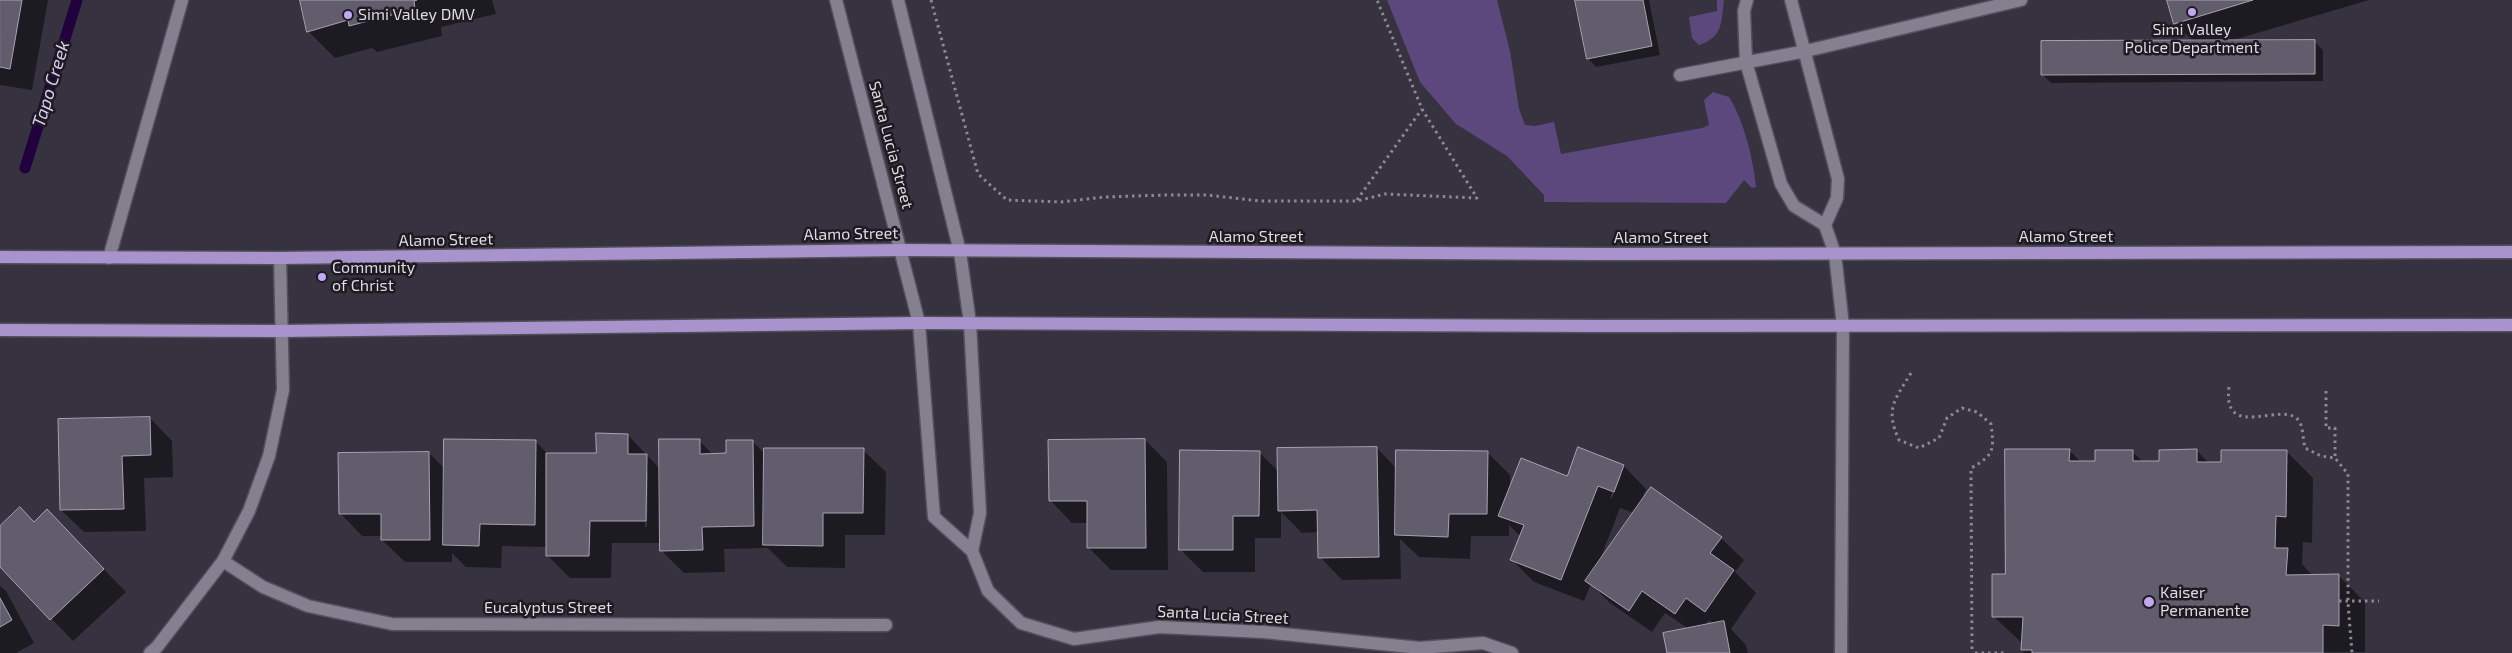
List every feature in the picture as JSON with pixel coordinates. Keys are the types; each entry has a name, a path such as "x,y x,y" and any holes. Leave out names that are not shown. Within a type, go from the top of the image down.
{"main road":[{"name":"Alamo Street","path":"0,257 280,258 902,250 960,252 1835,254 2512,252"},
{"path":"0,330 280,331 919,323 1843,326 2512,325"}],"street":[{"path":"109,258 182,0"},
{"name":"Santa Lucia Street","path":"836,0 902,250 919,323 934,517 972,551 988,591 1021,623 1074,639 1159,627 1264,632 1420,648 1483,643 1512,653"},
{"path":"898,0 960,252 970,323 980,512 972,551"},
{"path":"1747,0 1744,11 1746,62 1781,184 1794,206 1825,225 1835,254 1843,326 1841,653"},
{"path":"1791,0 1806,51 1838,179 1837,198 1825,225"},
{"path":"1680,75 1806,51 2020,0"},
{"path":"150,653 158,647 223,561 249,511 269,456 283,390 280,331 280,258"},
{"name":"Eucalyptus Street","path":"223,561 263,586 308,606 392,624 886,625"}],"path":[{"path":"931,0 978,174 1007,200 1061,202 1105,197 1207,195 1260,201 1357,201 1385,194 1477,198 1422,109 1378,0"},
{"path":"1357,201 1422,109"},
{"path":"1911,373 1893,403 1891,422 1899,440 1919,448 1939,438 1947,418 1962,408 1976,412 1991,424 1993,448 1985,460 1971,468 1974,653 2004,653"},
{"path":"2229,387 2227,398 2233,411 2246,417 2262,418 2285,413 2293,416 2300,422 2305,448 2322,456 2335,458"},
{"path":"2326,391 2326,428 2335,428 2335,458 2348,474 2348,601 2352,653"},
{"path":"2339,601 2379,601"}],"shaded area":[{"path":"1387,0 1497,0 1510,51 1519,109 1525,125 1535,126 1554,122 1561,154 1702,128 1709,125 1704,100 1713,92 1729,97 1739,117 1747,140 1756,187 1752,188 1744,180 1726,203 1544,202 1544,195 1507,156 1456,124 1420,82"},
{"path":"1717,0 1724,0 1721,22 1717,33 1707,42 1699,45 1692,38 1689,17 1717,11"}],"building":[{"path":"0,0 22,0 10,69 0,67"},
{"name":"Simi Valley DMV","path":"300,0 417,0 414,1 415,9 349,26 348,20 307,32"},
{"path":"1575,0 1643,0 1652,46 1587,59"},
{"name":"Simi Valley Police Department","path":"2167,0 2253,0 2174,24"},
{"path":"2315,40 2315,74 2041,75 2041,41"},
{"path":"150,417 151,455 122,456 124,509 60,510 58,419"},
{"path":"596,433 628,434 628,454 647,454 646,521 590,521 589,556 546,556 546,453 596,453"},
{"path":"444,439 536,440 535,525 480,524 479,546 443,545"},
{"path":"659,439 700,439 700,454 726,453 726,440 753,440 754,526 702,527 703,550 660,551"},
{"path":"1145,439 1146,548 1087,548 1087,501 1049,501 1048,440"},
{"path":"1377,447 1379,557 1318,558 1317,510 1278,511 1277,448"},
{"path":"1578,447 1624,465 1614,492 1598,486 1561,580 1510,560 1524,525 1498,516 1521,458 1567,476"},
{"path":"764,448 864,448 863,513 823,513 823,546 763,545"},
{"path":"2005,449 2070,449 2069,461 2095,461 2095,450 2133,450 2133,461 2159,461 2159,450 2197,449 2197,462 2221,462 2221,450 2287,450 2286,517 2276,516 2275,548 2288,548 2286,575 2339,574 2339,626 2323,625 2323,653 2032,653 2032,650 2021,650 2023,617 1992,617 1992,574 2005,574"},
{"path":"1180,450 1260,451 1259,516 1233,516 1233,550 1179,550"},
{"path":"1396,450 1488,451 1487,514 1449,514 1448,537 1395,535"},
{"path":"429,452 430,540 381,540 381,514 339,514 338,453"},
{"path":"1651,487 1722,537 1710,553 1734,570 1705,612 1686,598 1675,614 1642,591 1629,611 1585,581"},
{"path":"20,507 34,522 47,509 104,569 50,620 0,567 0,526"},
{"path":"0,598 12,620 0,627"},
{"path":"1724,621 1730,653 1667,653 1663,633"}],"waterway":[{"name":"Tapo Creek","path":"25,168 77,0"}],"place":[{"name":"Simi Valley Police Department","path":"2192,12"},
{"name":"Simi Valley DMV","path":"348,15"},
{"name":"Community of Christ","path":"322,277"},
{"name":"Kaiser Permanente","path":"2149,602"}]}
